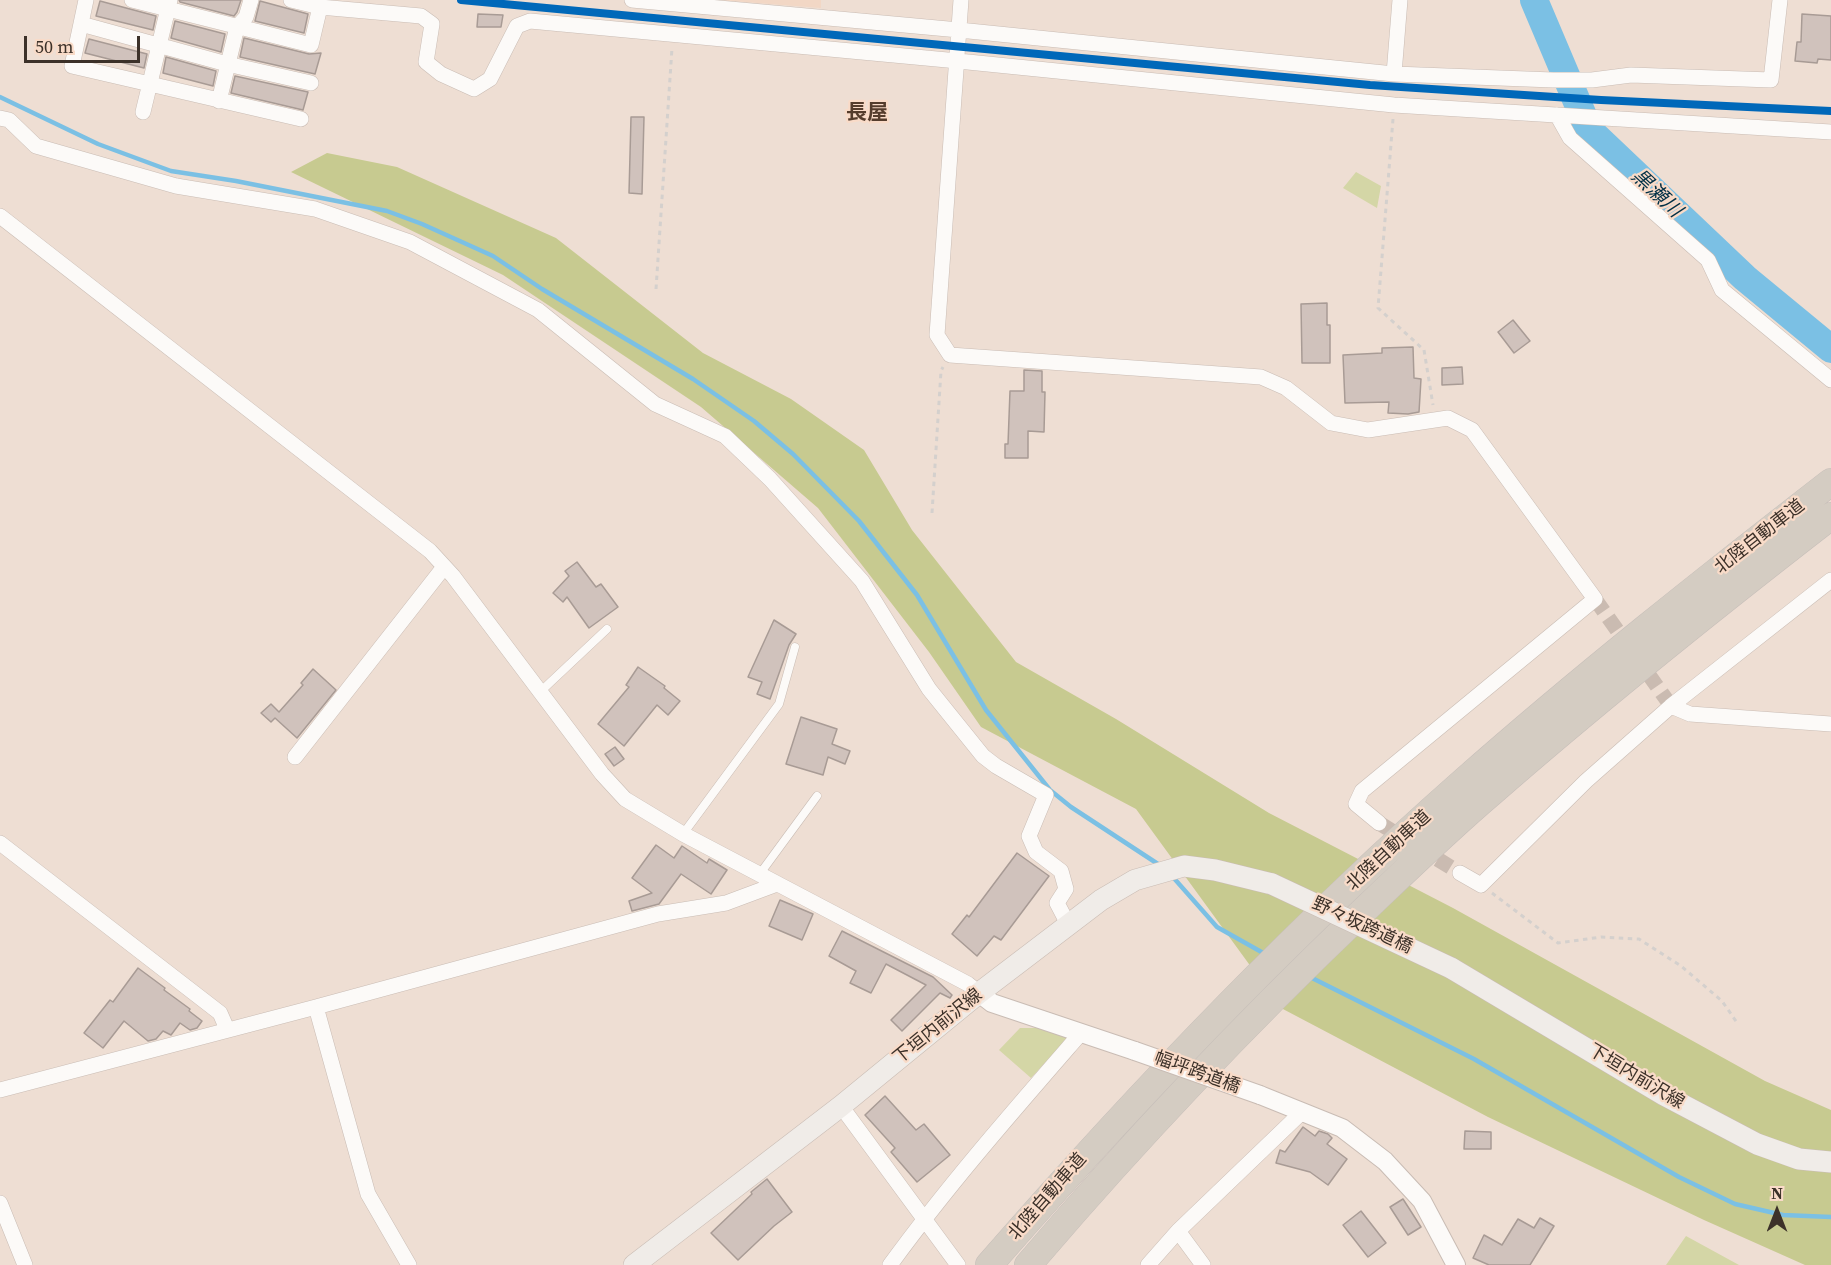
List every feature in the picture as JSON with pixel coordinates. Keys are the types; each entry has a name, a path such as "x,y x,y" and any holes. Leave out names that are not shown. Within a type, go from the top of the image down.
{"highway":[{"name":"北陸自動車道","path":"989,1265 1078,1163 1161,1075 1361,876 1463,782 1574,688 1693,590 1831,482"},
{"name":"北陸自動車道","path":"1028,1265 1096,1185 1189,1084 1287,984 1387,888 1586,711 1831,516"}],"main road":[{"name":"下垣内前沢線","path":"634,1265 841,1106 979,993 1101,900 1136,880 1184,866 1215,870 1272,884"},
{"name":"野々坂跨道橋","path":"1272,884 1451,968"},
{"name":"下垣内前沢線","path":"1451,968 1664,1095 1757,1144 1799,1159 1831,1162"}],"street":[{"path":"86,0 72,66 301,119"},
{"path":"132,0 170,4 237,27 310,45 320,7"},
{"path":"219,101 237,27 246,17 251,0"},
{"path":"291,0 320,7 421,16 432,24 426,62 441,74 474,89 490,79 517,26 530,21 1394,105 1831,132"},
{"path":"632,0 1394,74 1553,80 1592,80 1630,75 1772,80 1780,0"},
{"path":"961,0 937,335 950,355 1261,377 1286,388 1331,423 1368,430 1448,418 1472,430 1595,599 1362,791 1356,804 1379,824"},
{"path":"1394,74 1400,0"},
{"path":"143,112 170,4"},
{"path":"81,24 227,64 311,83"},
{"path":"1562,116 1570,138 1708,260 1722,290 1831,380"},
{"path":"0,117 9,120 36,146 176,186 315,208 410,242 538,310 655,404 724,436 770,479 862,581 929,689 983,756 1046,795 1029,836 1036,852 1061,871 1066,889 1057,903 1068,924"},
{"path":"0,216 430,551 602,774 625,799 683,834 958,979 979,993"},
{"path":"295,757 444,567"},
{"path":"1460,873 1481,885 1586,781 1671,706 1831,580"},
{"path":"1671,706 1690,714 1831,724"},
{"path":"0,843 220,1013 227,1029"},
{"path":"0,1090 658,914 726,903 777,884"},
{"name":"幅坪跨道橋","path":"979,993 992,1004 1260,1095 1342,1128 1385,1161 1422,1201 1456,1265"},
{"path":"316,1007 368,1194 409,1265"},
{"path":"890,1265 990,1137 1081,1033"},
{"path":"841,1106 958,1265"},
{"path":"1148,1265 1178,1232 1302,1112"},
{"path":"0,1203 25,1265"},
{"path":"1178,1232 1203,1265"}],"lane":[{"path":"540,692 607,629"},
{"path":"683,834 779,704 795,646"},
{"path":"759,874 817,796"}],"path":[{"path":"656,289 673,34"},
{"path":"1394,105 1378,308 1424,350 1435,419"},
{"path":"932,513 941,371 950,355"},
{"path":"1481,885 1558,943 1601,937 1639,939 1681,966 1722,1001 1738,1024"}],"shaded area":[{"path":"719,0 821,0 821,8"}],"green space":[{"path":"327,153 397,167 556,238 703,353 791,399 864,450 912,530 1016,662 1116,719 1269,813 1453,908 1765,1081 1831,1110 1831,1265 1805,1265 1704,1220 1488,1117 1281,1008 1136,809 981,727 929,652 818,508 701,407 503,275 291,172"},
{"path":"1356,172 1381,186 1377,208 1343,188"},
{"path":"1020,1028 1038,1028 1068,1038 1031,1078 999,1050"},
{"path":"1686,1236 1739,1265 1666,1265"}],"building":[{"path":"179,0 241,0 234,16"},
{"path":"100,1 156,16 153,30 96,16"},
{"path":"260,1 308,14 304,33 255,21"},
{"path":"478,14 503,15 501,27 477,27"},
{"path":"1802,14 1831,16 1831,60 1818,59 1817,63 1795,61 1797,42 1801,42"},
{"path":"175,21 225,34 221,52 171,38"},
{"path":"244,38 309,54 321,53 315,74 240,57"},
{"path":"89,39 147,54 144,68 85,53"},
{"path":"166,57 216,71 213,86 163,73"},
{"path":"235,76 308,92 303,110 231,93"},
{"path":"631,117 644,117 642,194 629,193"},
{"path":"1327,303 1327,325 1330,325 1330,363 1302,363 1301,304"},
{"path":"1513,320 1530,341 1514,353 1498,332"},
{"path":"1413,347 1414,378 1421,379 1419,412 1388,413 1389,402 1345,403 1343,355 1382,353 1382,348"},
{"path":"1462,367 1463,384 1442,385 1442,368"},
{"path":"1024,370 1042,371 1042,392 1045,392 1044,432 1028,431 1028,458 1005,458 1005,444 1008,444 1010,391 1024,391"},
{"path":"577,562 596,587 601,584 618,607 589,628 567,597 563,602 553,593 569,576 565,571"},
{"path":"774,620 796,634 789,645 770,699 757,694 762,682 748,677"},
{"path":"638,667 665,686 664,688 680,701 668,715 657,705 624,746 598,724 629,687 626,685"},
{"path":"313,669 336,690 297,738 275,718 271,722 261,713 271,704 279,712 303,685 301,683"},
{"path":"801,717 837,729 832,744 850,751 845,764 828,757 823,775 786,764"},
{"path":"615,747 624,759 614,766 605,754"},
{"path":"656,845 674,858 682,846 707,863 709,859 727,870 711,894 681,874 659,904 632,911 629,901 652,893 632,878"},
{"path":"1017,853 1049,876 1001,940 994,936 977,956 952,934 967,915 969,917"},
{"path":"780,900 813,914 802,940 769,926"},
{"path":"842,931 933,977 952,995 950,998 940,993 902,1031 891,1020 926,985 886,964 871,993 850,983 856,971 829,956"},
{"path":"138,968 165,988 164,990 202,1021 197,1028 190,1030 180,1023 171,1035 163,1031 156,1039 148,1041 124,1021 103,1048 84,1033 110,1000 113,1002"},
{"path":"885,1096 916,1130 924,1124 950,1155 917,1182 891,1152 895,1148 865,1115"},
{"path":"1303,1127 1315,1136 1319,1131 1328,1134 1332,1138 1327,1144 1347,1159 1328,1185 1310,1172 1276,1163 1280,1150 1285,1152"},
{"path":"1465,1131 1491,1132 1491,1149 1464,1149"},
{"path":"767,1179 792,1212 738,1260 711,1233"},
{"path":"1403,1199 1421,1227 1408,1235 1390,1207"},
{"path":"1361,1211 1386,1243 1368,1257 1343,1225"},
{"path":"1540,1218 1554,1226 1530,1265 1489,1265 1473,1258 1484,1235 1502,1245 1518,1219 1534,1228"}],"waterway":[{"name":"黒瀬川","path":"1534,0 1589,130 1745,278 1831,349"},
{"path":"0,97 98,144 171,171 236,181 387,211 422,224 493,256 542,289 693,379 754,421 793,454 859,521 917,595 986,710 1050,790 1071,807 1161,866"},
{"path":"1172,876 1217,927 1265,954"},
{"path":"1308,976 1474,1059 1679,1177 1735,1204 1783,1215 1831,1217"}],"tunnel":[{"path":"1595,599 1671,706"},
{"path":"1379,823 1460,873"}],"transit line":[{"path":"461,0 1370,85 1601,100 1831,111"}],"district":[{"name":"長屋","path":"867,114"}]}
